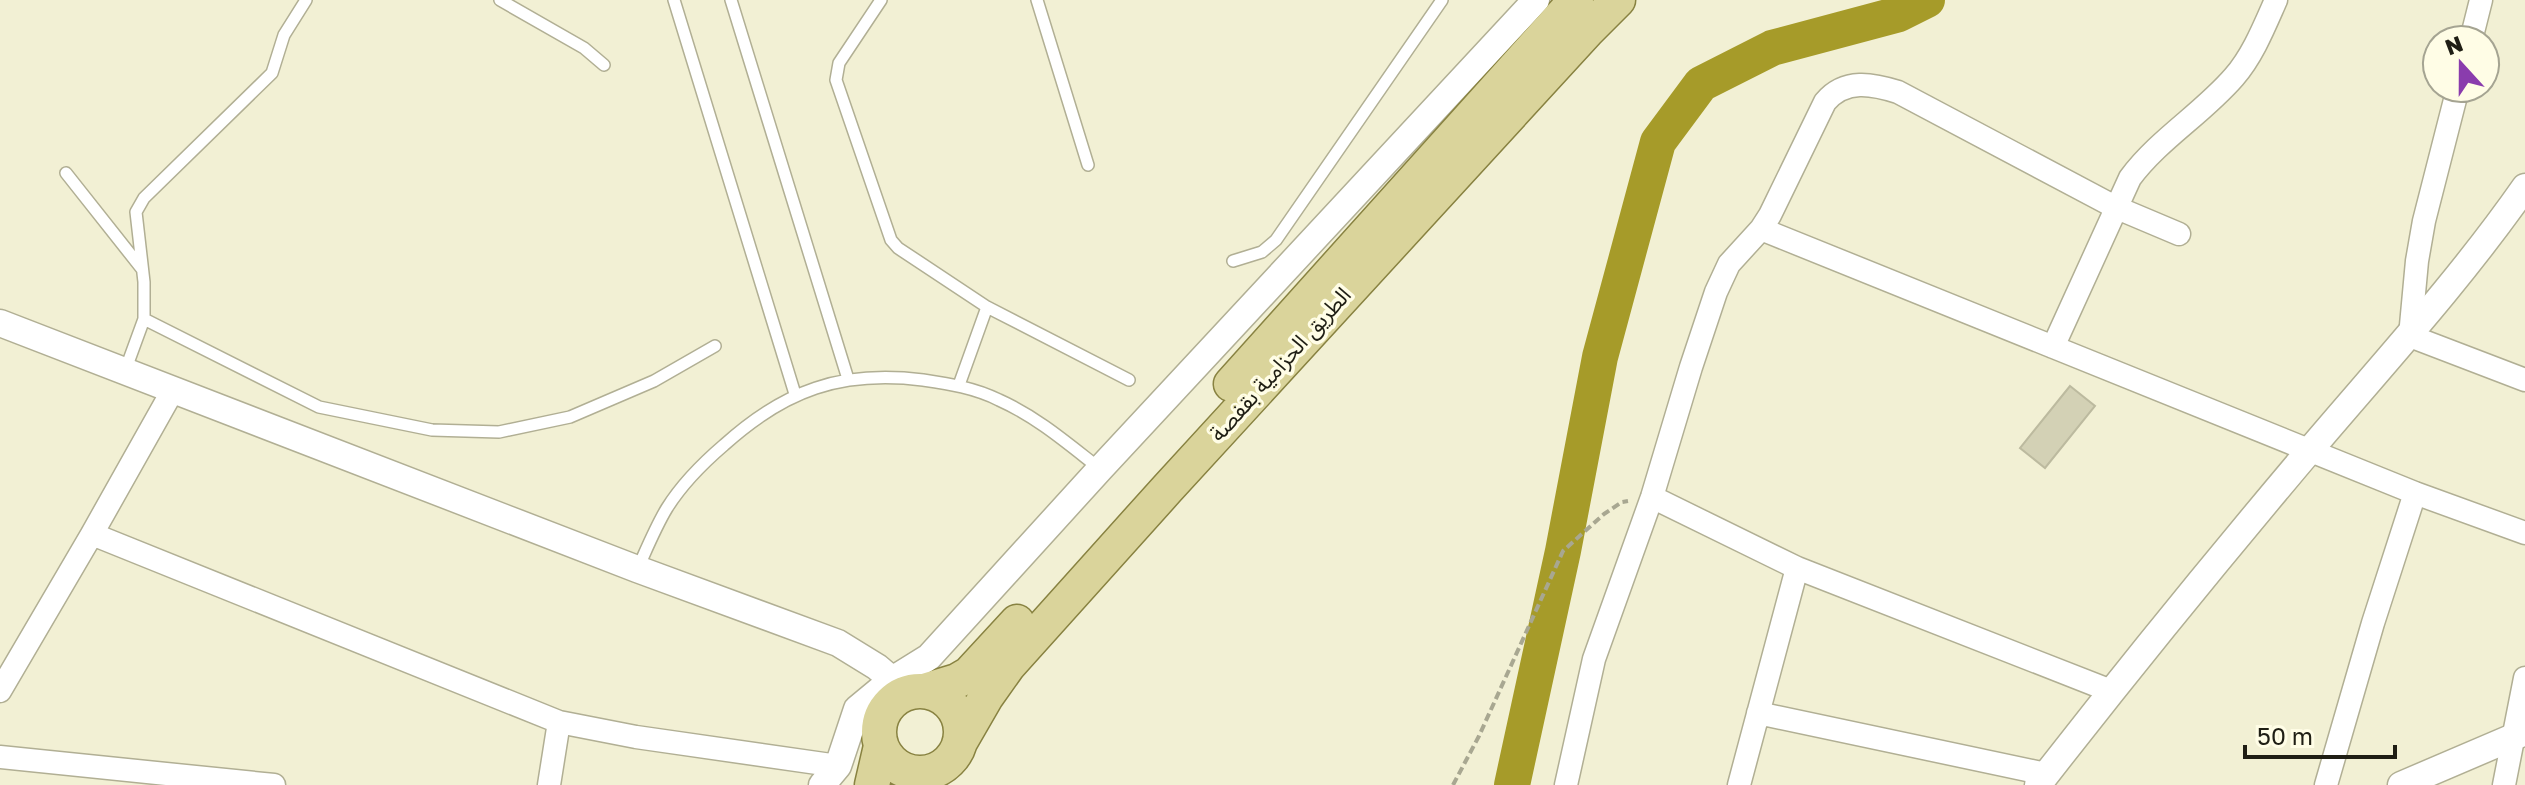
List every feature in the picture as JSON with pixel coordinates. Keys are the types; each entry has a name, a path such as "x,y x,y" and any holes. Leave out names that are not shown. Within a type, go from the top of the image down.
{"main road":[{"name":"الطريق الحزامية بقفصة","path":"896,694 957,681 969,674 1576,0"},
{"name":"الطريق الحزامية بقفصة","path":"960,742 1008,666 1395,239 1618,0"},
{"path":"872,785 881,746 880,722 896,694 945,700 953,708 961,730 960,742 948,762 927,778 894,764 881,746"}],"street":[{"path":"92,534 559,722 830,776 857,709 896,694 1100,469 1536,0"},
{"path":"2053,347 2130,178 2235,76 2258,40 2276,0"},
{"path":"2475,24 2481,0"},
{"path":"1566,785 1594,659 1652,497 1716,292 1729,264 1761,229 1825,102 1842,87 1879,86 1898,92 2115,207 2179,234"},
{"path":"2410,336 2424,221 2454,104"},
{"path":"1758,713 2042,780 2309,450 2410,336 2525,187"},
{"path":"1761,229 2415,493 2525,533"},
{"path":"0,323 637,569 838,643 896,694"},
{"path":"2410,336 2525,380"},
{"path":"0,691 6,668 92,534 173,390"},
{"path":"2326,785 2415,493"},
{"path":"1652,497 1797,568 2111,691"},
{"path":"1739,785 1797,568"},
{"path":"2504,785 2519,735 2525,678"},
{"path":"549,785 559,722"},
{"path":"2401,785 2519,735"},
{"path":"0,757 74,775 274,785"}],"lane":[{"path":"125,371 144,319 143,270 136,212 144,198 272,73 284,35 306,0"},
{"path":"500,0 584,48 604,65"},
{"path":"674,0 795,394"},
{"path":"731,0 848,379"},
{"path":"881,0 839,63 836,80 891,240 898,248 987,307 1129,380"},
{"path":"1037,0 1088,165"},
{"path":"1233,261 1262,252 1276,240 1442,0"},
{"path":"66,173 143,270"},
{"path":"959,385 987,307"},
{"path":"144,319 319,407 432,430 499,432 570,417 654,381 715,346"},
{"path":"637,569 667,508 701,465 751,421 795,394 848,379 901,378 959,385 999,399 1043,423 1100,469"}],"path":[{"path":"1453,785 1479,736 1563,551 1622,502 1652,497"}],"building":[{"path":"2070,386 2095,406 2045,468 2020,448"}],"waterway":[{"path":"1512,785 1563,551 1600,357 1658,142 1701,84 1772,48 1899,14 1927,0"}]}
